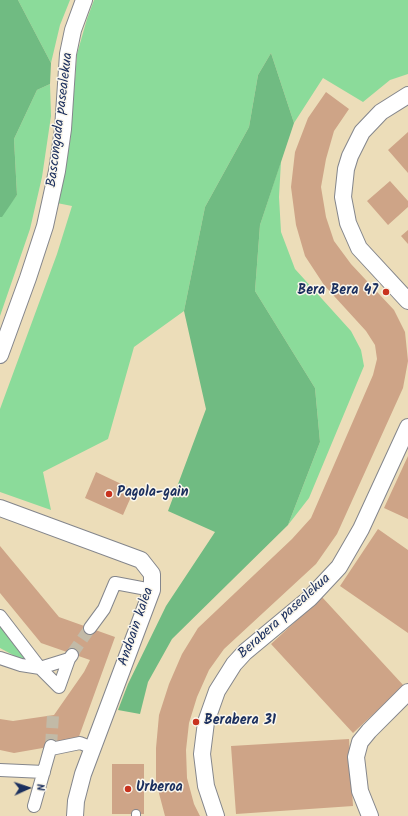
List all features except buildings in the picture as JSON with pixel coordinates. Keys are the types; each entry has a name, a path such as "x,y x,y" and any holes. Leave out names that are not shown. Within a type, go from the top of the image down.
{"street":[{"name":"Bascongada pasealekua","path":"0,355 45,226 57,171 63,129 68,54 73,30 84,0"},
{"path":"408,95 381,112 362,132 350,156 344,183 343,196 348,223 359,248 408,301"},
{"name":"Berabera pasealekua","path":"216,816 206,786 202,754 206,722 217,691 228,673 245,652 310,598 330,578 343,561 361,530 408,427"},
{"name":"Andoain kalea","path":"0,508 141,560 152,574 152,590 80,786 75,816"},
{"path":"90,628 104,609 114,583 152,590"},
{"path":"0,616 40,668 59,687 71,656 40,668 21,665 0,658"},
{"path":"370,816 360,791 356,757 360,742 408,692"},
{"path":"34,806 51,748 80,743 93,748"},
{"path":"0,770 44,772"}],"green space":[{"path":"0,0 18,0 51,63 50,84 37,90 14,139 17,195 2,217 0,217"},
{"path":"18,0 70,0 60,25 51,63"},
{"path":"94,0 408,0 408,74 390,80 363,102 323,78 294,123 271,53 258,75 249,127 205,207 184,311 134,347 108,439 43,472 51,510 0,492 0,409 57,254 72,206 57,203 70,142 77,54"},
{"path":"271,53 294,123 260,225 255,291 315,388 320,442 288,525 172,639 148,682 140,714 118,710 128,684 166,606 215,532 168,511 206,409 184,311 205,207 249,127 258,75"},
{"path":"50,84 51,116 42,177 30,229 0,316 0,217 17,195 14,139 37,90"},
{"path":"281,161 279,197 281,232 295,269 351,331 361,350 364,366 309,498 288,525 320,442 315,388 255,291 260,225"},
{"path":"0,626 28,660 24,661 0,648"}],"tunnel":[{"path":"72,654 90,628"},
{"path":"51,746 53,715"}],"place":[{"name":"Bera Bera 47","path":"386,292"},
{"name":"Pagola-gain","path":"109,494"},
{"name":"Berabera 31","path":"196,722"},
{"name":"Urberoa","path":"128,789"}]}
